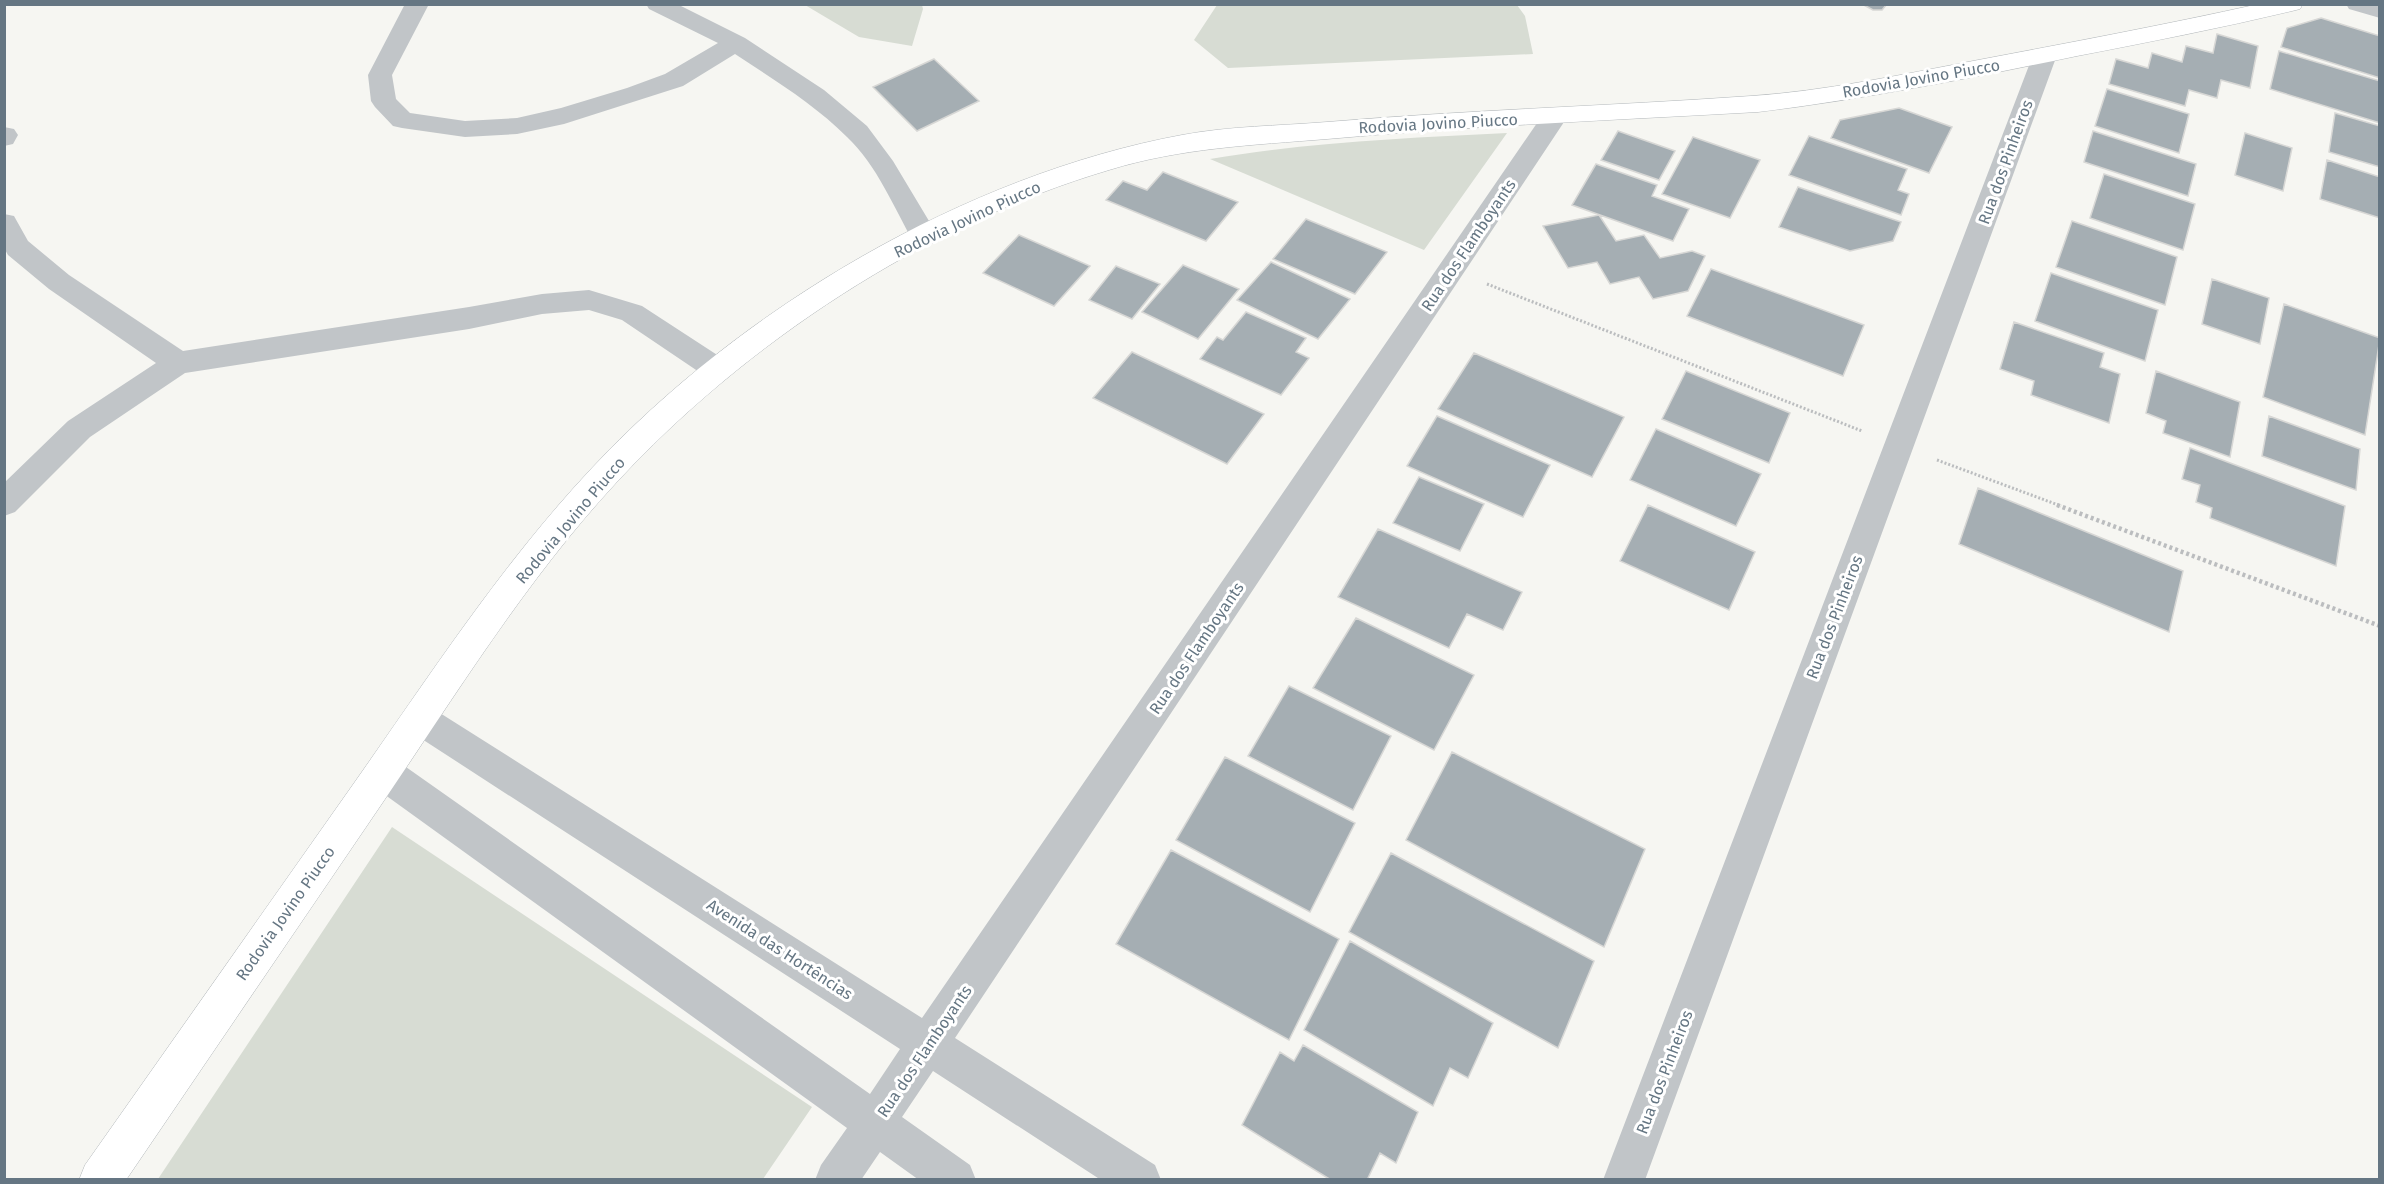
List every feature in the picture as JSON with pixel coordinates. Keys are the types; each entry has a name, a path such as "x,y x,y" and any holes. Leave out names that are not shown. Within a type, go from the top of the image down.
{"main road":[{"name":"Rodovia Jovino Piucco","path":"100,1179 498,606 554,534 608,471 665,416 769,330 856,273 924,236 1055,178 1133,154 1183,144 1388,124 1758,104 1818,97 1922,80 2292,4"}],"street":[{"path":"417,4 380,75 384,100 402,120 465,129 517,126 564,116 636,94 674,80 736,43"},
{"path":"657,4 736,43 815,96 858,132 884,167 924,236"},
{"path":"2357,4 2379,11"},
{"name":"Rua dos Pinheiros","path":"1623,1179 2045,55"},
{"name":"Rua dos Flamboyants","path":"836,1179 1555,116"},
{"path":"4,223 18,248 59,282 178,363"},
{"path":"4,503 79,429 178,363 469,318 542,304 589,300 632,313 718,370"},
{"name":"Avenida das Hortências","path":"420,719 1140,1179"},
{"path":"382,772 874,1124 955,1179"}],"shaded area":[{"path":"805,5 922,5 923,9 912,46 859,37"},
{"path":"1217,5 1517,5 1525,16 1533,54 1228,68 1194,40"},
{"path":"1507,133 1424,250 1210,159 1321,145"},
{"path":"392,827 812,1107 763,1179 158,1179"}],"building":[{"path":"1862,4 1887,4 1882,10 1873,10"},
{"path":"2321,18 2380,36 2380,78 2281,47 2287,28"},
{"path":"2217,34 2258,46 2250,88 2221,80 2217,98 2189,90 2185,106 2109,84 2116,59 2148,68 2152,53 2182,62 2186,46 2213,53"},
{"path":"2279,51 2380,81 2380,123 2270,89"},
{"path":"934,59 979,101 917,131 873,87"},
{"path":"2107,89 2189,114 2179,153 2095,126"},
{"path":"1899,108 1952,127 1929,173 1831,138 1840,120"},
{"path":"2335,113 2380,126 2380,167 2329,152"},
{"path":"1618,131 1675,151 1659,180 1601,160"},
{"path":"2093,131 2196,164 2188,196 2084,162"},
{"path":"2245,133 2292,148 2283,191 2235,175"},
{"path":"1809,136 1907,169 1898,190 1909,194 1901,215 1789,175"},
{"path":"1693,137 1760,160 1730,218 1662,194"},
{"path":"2327,160 2380,177 2380,218 2320,199"},
{"path":"1596,164 1657,185 1652,196 1689,209 1673,241 1572,205"},
{"path":"1163,172 1238,202 1206,241 1106,200 1123,181 1147,190"},
{"path":"2104,174 2195,204 2183,250 2090,218"},
{"path":"1798,187 1901,222 1893,241 1850,251 1779,227"},
{"path":"1599,215 1616,241 1644,235 1660,258 1692,251 1705,256 1688,291 1653,299 1639,277 1610,284 1597,262 1568,268 1543,226"},
{"path":"1306,219 1387,252 1355,294 1273,259"},
{"path":"2072,221 2177,257 2165,305 2056,267"},
{"path":"1019,235 1090,266 1054,306 983,273"},
{"path":"1271,262 1350,299 1318,339 1237,300"},
{"path":"1183,265 1239,289 1198,339 1142,312"},
{"path":"1116,266 1160,284 1132,319 1089,300"},
{"path":"1711,269 1864,325 1843,376 1687,316"},
{"path":"2051,273 2158,310 2145,361 2035,321"},
{"path":"2212,279 2269,298 2260,344 2202,324"},
{"path":"2284,304 2380,338 2365,435 2263,397"},
{"path":"1246,312 1306,338 1296,352 1309,358 1281,395 1200,359 1217,337 1223,340"},
{"path":"2014,322 2104,353 2100,367 2120,374 2109,423 2031,395 2034,381 2000,369"},
{"path":"1132,352 1264,414 1227,464 1093,398"},
{"path":"1474,353 1624,417 1592,477 1438,409"},
{"path":"1686,371 1790,413 1769,463 1662,419"},
{"path":"2156,371 2240,402 2230,457 2163,433 2166,421 2146,413"},
{"path":"1437,416 1550,465 1523,517 1407,466"},
{"path":"2269,416 2360,449 2356,490 2262,456"},
{"path":"1656,429 1761,474 1736,526 1630,480"},
{"path":"2190,448 2345,506 2336,566 2210,518 2212,508 2196,502 2200,485 2182,479"},
{"path":"1419,477 1484,504 1460,551 1393,523"},
{"path":"1978,488 2183,571 2169,632 1959,544"},
{"path":"1648,505 1755,552 1729,610 1620,561"},
{"path":"1378,529 1522,592 1503,630 1467,614 1449,648 1338,597"},
{"path":"1356,618 1474,675 1434,750 1313,688"},
{"path":"1289,686 1391,736 1353,810 1248,756"},
{"path":"1452,752 1645,849 1604,947 1406,840"},
{"path":"1225,757 1355,823 1310,912 1176,840"},
{"path":"1171,850 1339,939 1289,1040 1116,944"},
{"path":"1391,853 1594,961 1558,1048 1349,932"},
{"path":"1350,941 1493,1023 1468,1078 1450,1068 1433,1106 1304,1030"},
{"path":"1303,1045 1418,1112 1396,1163 1380,1153 1367,1180 1331,1180 1242,1125 1280,1052 1294,1061"}]}
